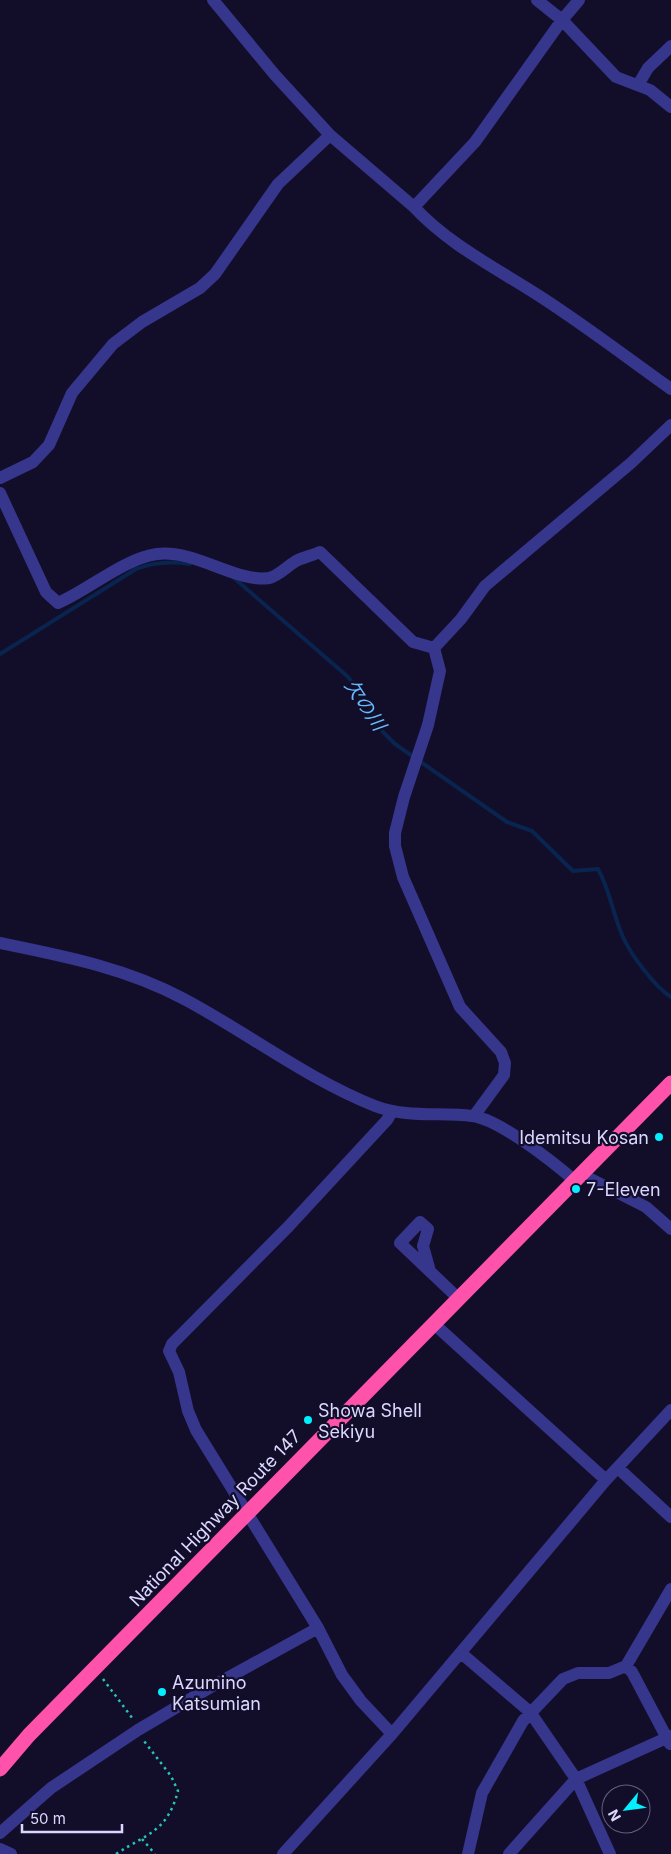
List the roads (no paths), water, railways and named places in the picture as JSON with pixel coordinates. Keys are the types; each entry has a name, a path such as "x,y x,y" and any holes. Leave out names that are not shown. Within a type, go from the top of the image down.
{"highway":[{"name":"National Highway Route 147","path":"0,1769 30,1734 433,1323 670,1086"}],"street":[{"path":"213,0 269,68 330,135 425,218 456,243 546,300 671,389"},
{"path":"537,0 562,20 616,77 650,90 671,107"},
{"path":"414,207 475,142 562,20 580,0"},
{"path":"638,85 648,68 671,46"},
{"path":"0,478 33,462 49,445 72,393 113,344 142,322 200,288 215,274 278,184 330,135"},
{"path":"434,648 461,619 485,586 631,462 671,425"},
{"path":"0,493 46,592 58,603 80,594 139,557 160,554 183,555 253,577 270,578 298,560 320,552 413,642 434,648"},
{"path":"434,648 440,671 419,757 404,797 395,833 395,846 404,877 460,1007 501,1052 505,1063 504,1075 474,1116"},
{"path":"0,943 88,961 155,985 184,999 335,1088 392,1111 474,1116 490,1122 577,1177 646,1207 671,1229"},
{"path":"392,1111 387,1120 288,1227 172,1344 169,1351 181,1379 192,1423 246,1514 318,1628 342,1675 361,1701 392,1734"},
{"path":"430,1271 458,1298"},
{"path":"433,1323 606,1480"},
{"path":"283,1854 392,1734 606,1480 671,1410"},
{"path":"618,1468 671,1516"},
{"path":"468,1854 482,1792 530,1712 562,1679 584,1673 595,1675 609,1673 626,1666 671,1589"},
{"path":"0,1833 52,1788 138,1730 209,1688 318,1628"},
{"path":"461,1653 530,1712 576,1780 610,1854"},
{"path":"509,1854 576,1780 670,1740 632,1672 626,1666"},
{"path":"0,1849 11,1854"}],"waterway":[{"name":"欠の川","path":"0,654 136,569 163,563 190,564"},
{"name":"欠の川","path":"234,578 347,676 363,695 383,732 395,744 507,822 532,831 573,871 598,869 606,885 620,929 627,944 637,961 651,978 671,997"}],"place":[{"name":"Idemitsu Kosan","path":"659,1137"},
{"name":"7-Eleven","path":"576,1189"},
{"name":"Showa Shell Sekiyu","path":"308,1420"},
{"name":"Azumino Katsumian","path":"162,1692"}]}
